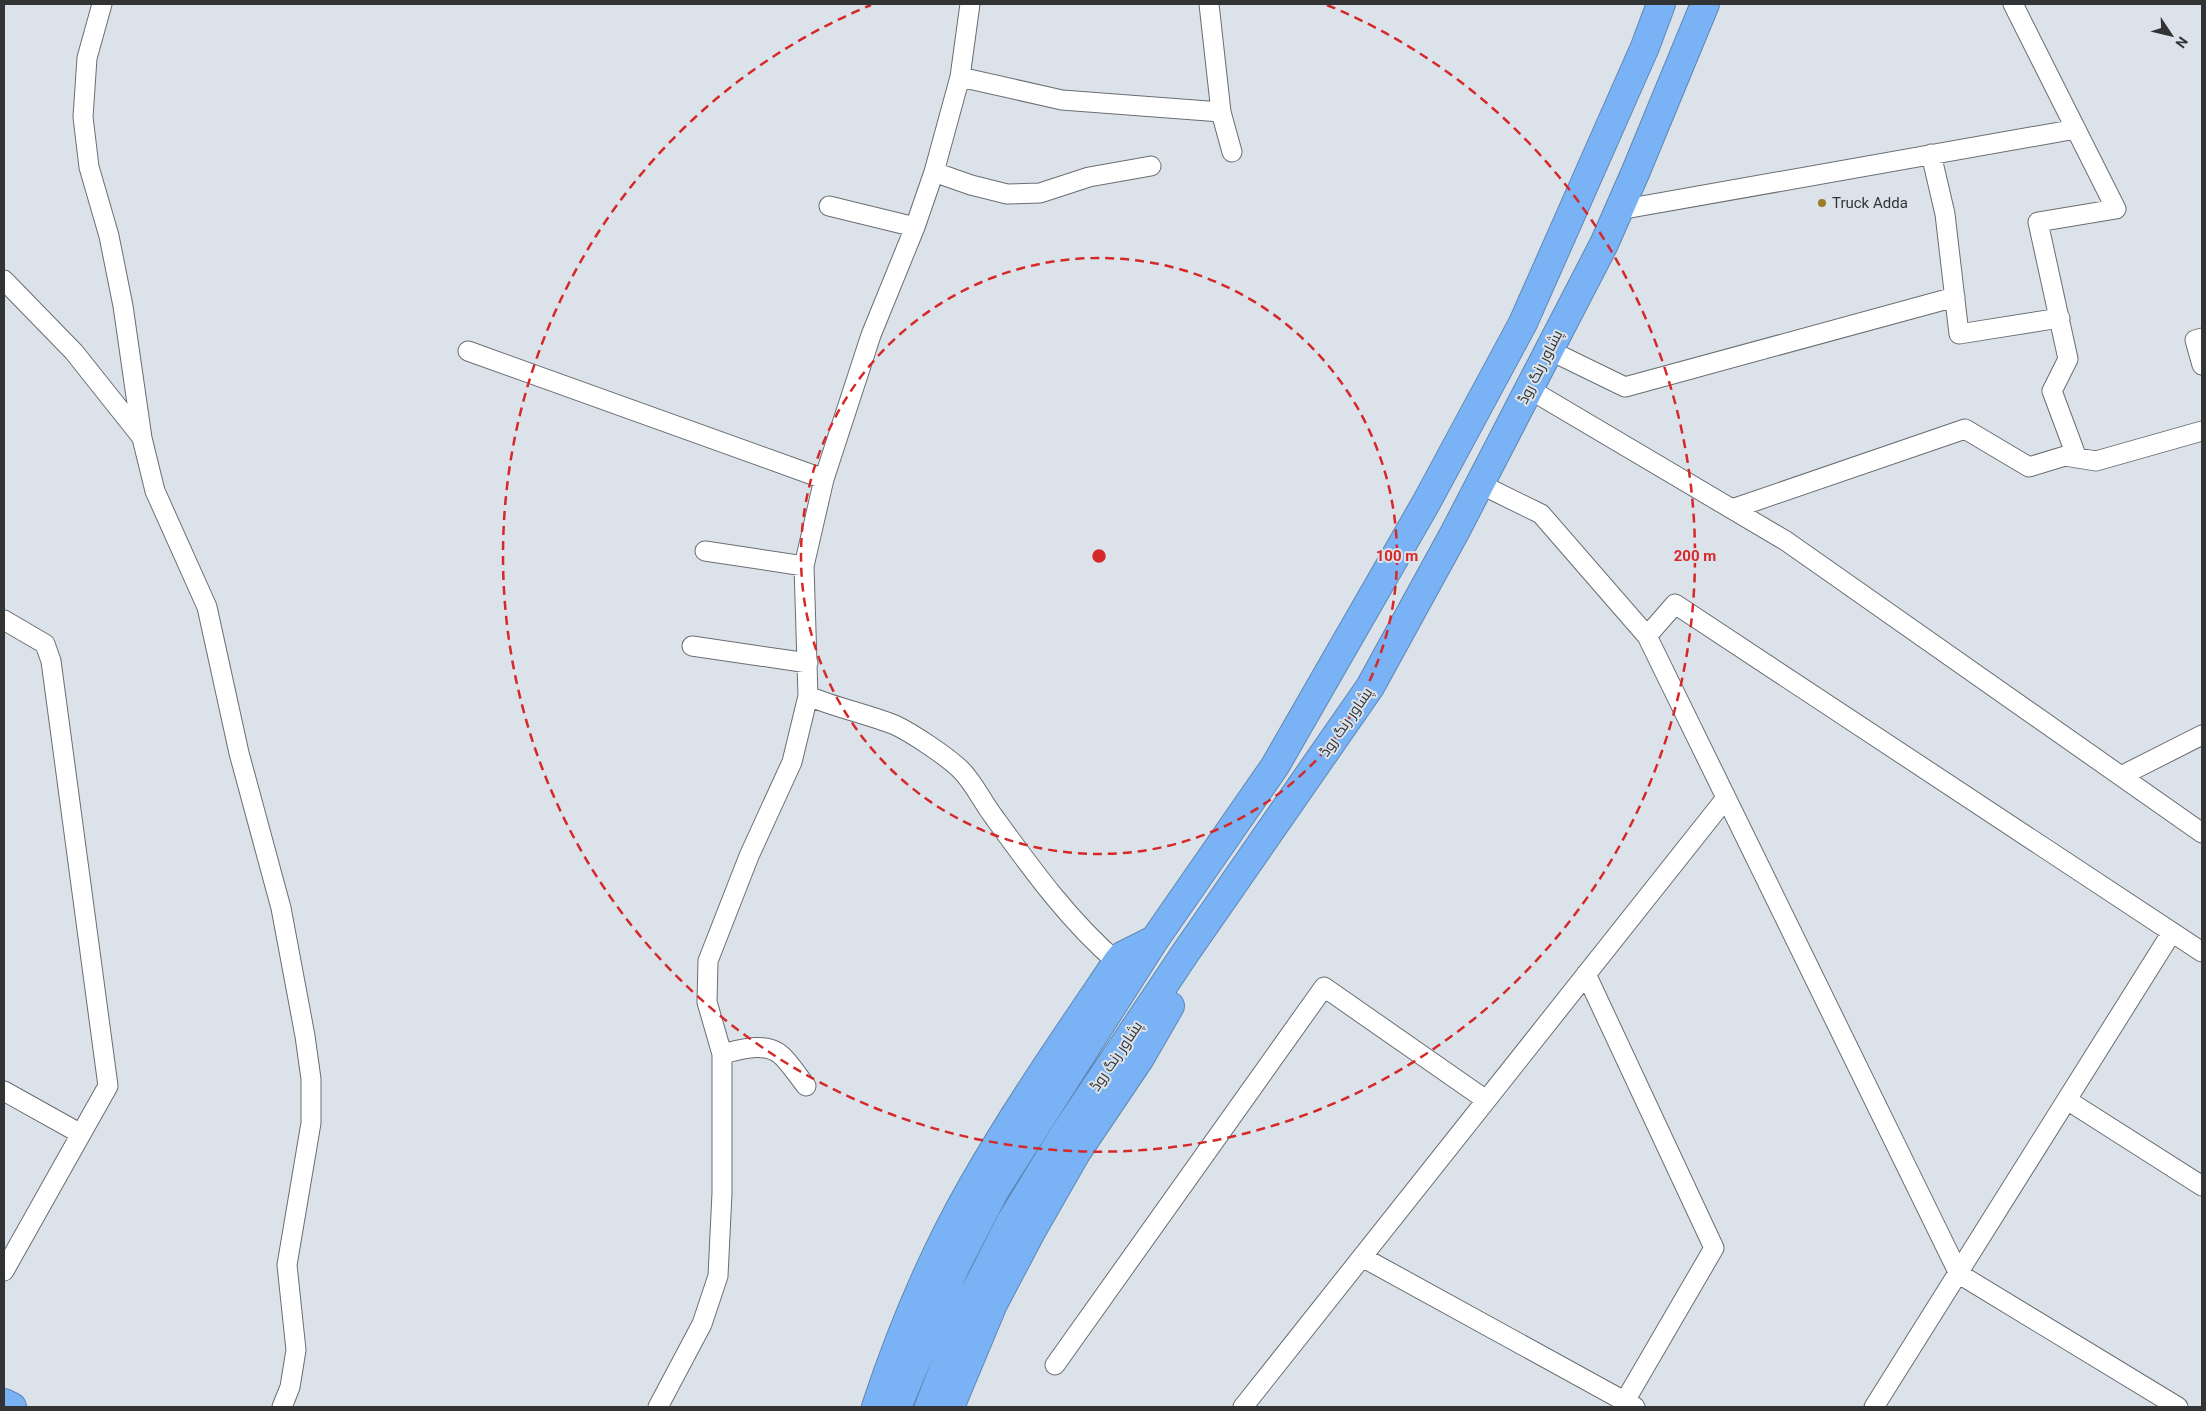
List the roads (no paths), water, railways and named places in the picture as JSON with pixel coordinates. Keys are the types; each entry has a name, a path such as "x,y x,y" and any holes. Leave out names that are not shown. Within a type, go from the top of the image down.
{"highway":[{"name":"پشاور رنگ روڈ","path":"897,1407 956,1266 995,1190 1155,939 1275,766 1431,495 1522,323 1645,46 1661,4"},
{"name":"پشاور رنگ روڈ","path":"928,1407 965,1312 1010,1223 1062,1136 1186,952 1370,687 1480,484 1619,210 1705,4"},
{"path":"876,1407 888,1368 927,1276 972,1187 1023,1102 1117,962 1122,956 1155,939"},
{"path":"950,1407 993,1304 1032,1230 1076,1153 1140,1058 1174,998 1186,952"},
{"path":"4,1403 12,1407"}],"street":[{"path":"102,4 87,58 83,117 89,167 109,236 123,306 142,438 155,491 206,607 239,753 281,908 305,1036 311,1079 310,1123 287,1265 296,1350 290,1387 282,1407"},
{"path":"658,1407 702,1324 718,1276 722,1194 722,1054 706,1002 708,961 749,856 792,762 808,696 804,566 824,479 871,335 915,227 934,172 960,77 970,4"},
{"path":"1209,4 1221,112 1232,152"},
{"path":"2013,4 2116,209 2038,222 2068,359 2052,392 2077,458"},
{"path":"960,77 1062,100 1221,112"},
{"path":"1619,210 2076,129"},
{"path":"1931,154 1945,214 1959,334 2060,318"},
{"path":"934,172 971,185 1007,194 1024,194 1040,193 1089,177 1151,166"},
{"path":"829,206 915,227"},
{"path":"4,280 74,352 142,438"},
{"path":"1549,350 1625,387 1955,297"},
{"path":"2202,338 2195,340 2202,365"},
{"path":"468,351 824,479"},
{"path":"1528,389 1786,541 2202,833"},
{"path":"1732,509 1965,429 2029,467 2065,456 2096,461 2202,431"},
{"path":"1480,484 1541,514 1647,636 1959,1274 2178,1407"},
{"path":"705,551 804,566"},
{"path":"1647,636 1675,604 2202,952"},
{"path":"4,620 45,644 52,661 108,1086 4,1271"},
{"path":"692,646 808,663"},
{"path":"808,696 834,707 896,726 930,746 962,770 984,805 1037,875 1095,944 1117,962"},
{"path":"2121,776 2202,735"},
{"path":"1243,1407 1726,798"},
{"path":"1874,1407 2172,932"},
{"path":"1362,1257 1631,1404 1714,1248 1586,974"},
{"path":"1055,1365 1324,987 1486,1100"},
{"path":"722,1054 750,1048 768,1049 780,1054 806,1086"},
{"path":"4,1091 81,1134"},
{"path":"2067,1100 2202,1186"}],"place":[{"name":"Truck Adda","path":"1822,203"}]}
